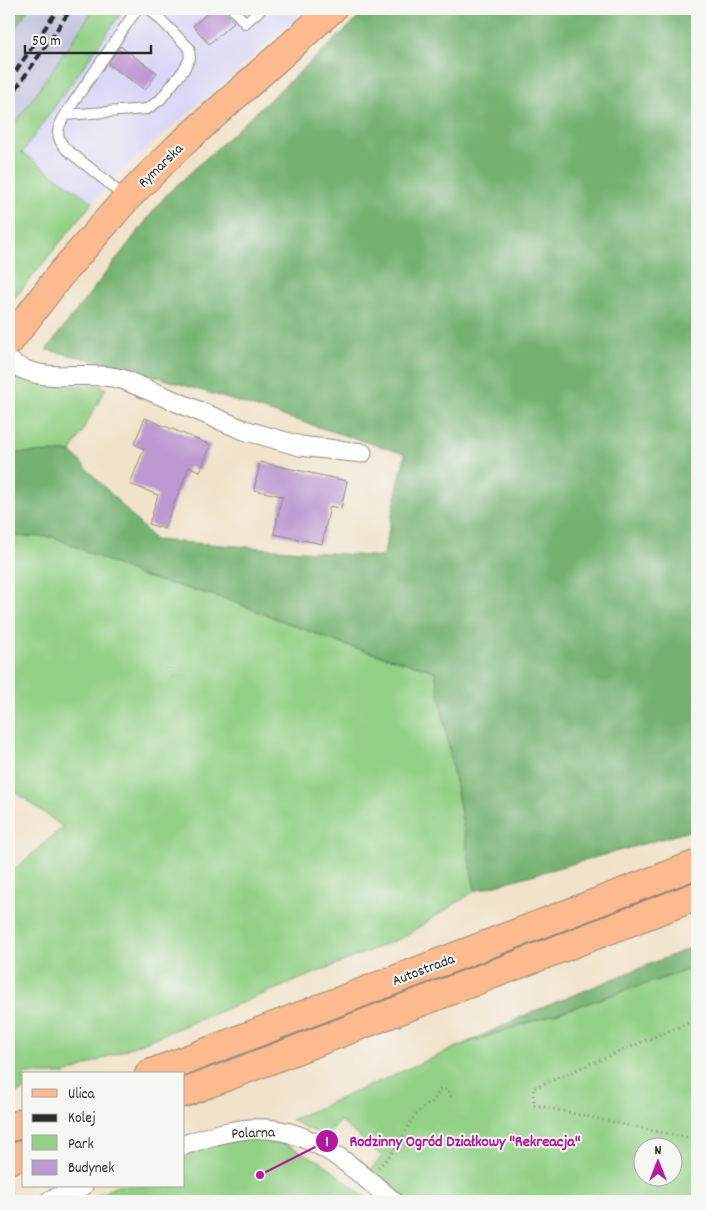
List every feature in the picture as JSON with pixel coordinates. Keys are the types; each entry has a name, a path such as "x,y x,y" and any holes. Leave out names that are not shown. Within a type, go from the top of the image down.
{"main road":[{"name":"Rymarska","path":"9,342 60,275 126,199 178,147 332,9"},
{"name":"Autostrada","path":"154,1072 697,864"},
{"name":"Autostrada","path":"185,1093 697,896"},
{"path":"9,1128 22,1123"},
{"path":"9,1160 22,1155"}],"street":[{"path":"9,361 27,370 48,376 103,376 122,379 244,430 300,446 362,453"},
{"name":"Polarna","path":"185,1145 225,1132 265,1128 285,1131 319,1144 393,1201"},
{"path":"49,1201 78,1188"}],"lane":[{"path":"126,199 61,144 58,133 65,115 138,9"},
{"path":"65,115 148,109 160,100 183,71 190,58 189,48 150,9"},
{"path":"233,9 245,23 261,9"}],"path":[{"path":"697,1018 533,1088 534,1105 697,1140"},
{"path":"365,1178 386,1160 399,1143 417,1112 433,1101 440,1090 447,1089 453,1100"},
{"path":"272,1201 281,1198"}],"shaded area":[{"path":"28,9 94,9 9,133 9,38"},
{"path":"124,9 308,9 117,175 93,202 22,153"}],"green space":[{"path":"9,9 28,9 9,38"},
{"path":"94,9 124,9 22,153 93,202 9,305 9,133"},
{"path":"368,9 697,9 697,829 475,891 435,671 345,645 223,598 141,576 54,537 9,536 9,453 71,452 155,540 383,557 405,454 122,366 46,350 166,195"},
{"path":"11,371 52,386 94,385 106,388 71,452 9,453 9,375"},
{"path":"9,536 54,537 141,576 223,598 345,645 435,671 475,891 402,938 70,1072 22,1072 22,1091 9,1096 9,874 63,827 9,787"},
{"path":"697,874 697,887 185,1083 185,1074"},
{"path":"697,945 697,967 464,1044 534,1011"},
{"path":"697,967 697,1201 403,1201 368,1173 382,1156 340,1121 325,1137 291,1120 464,1044"},
{"path":"266,1134 323,1163 370,1201 85,1201 113,1188 185,1188 185,1155 206,1145"}],"building":[{"path":"212,9 223,9 234,22 209,44 193,26"},
{"path":"120,46 157,73 145,90 108,64"},
{"path":"145,418 211,445 200,471 189,467 164,529 149,524 158,495 130,484 144,449 134,444"},
{"path":"260,462 347,481 341,509 330,506 322,544 274,534 282,496 254,490"}],"railway":[{"path":"9,81 58,9"},
{"path":"9,99 71,9"}],"place":[{"name":"Rodzinny Ogród Działkowy \"Rekreacja\"","path":"260,1175"}]}
